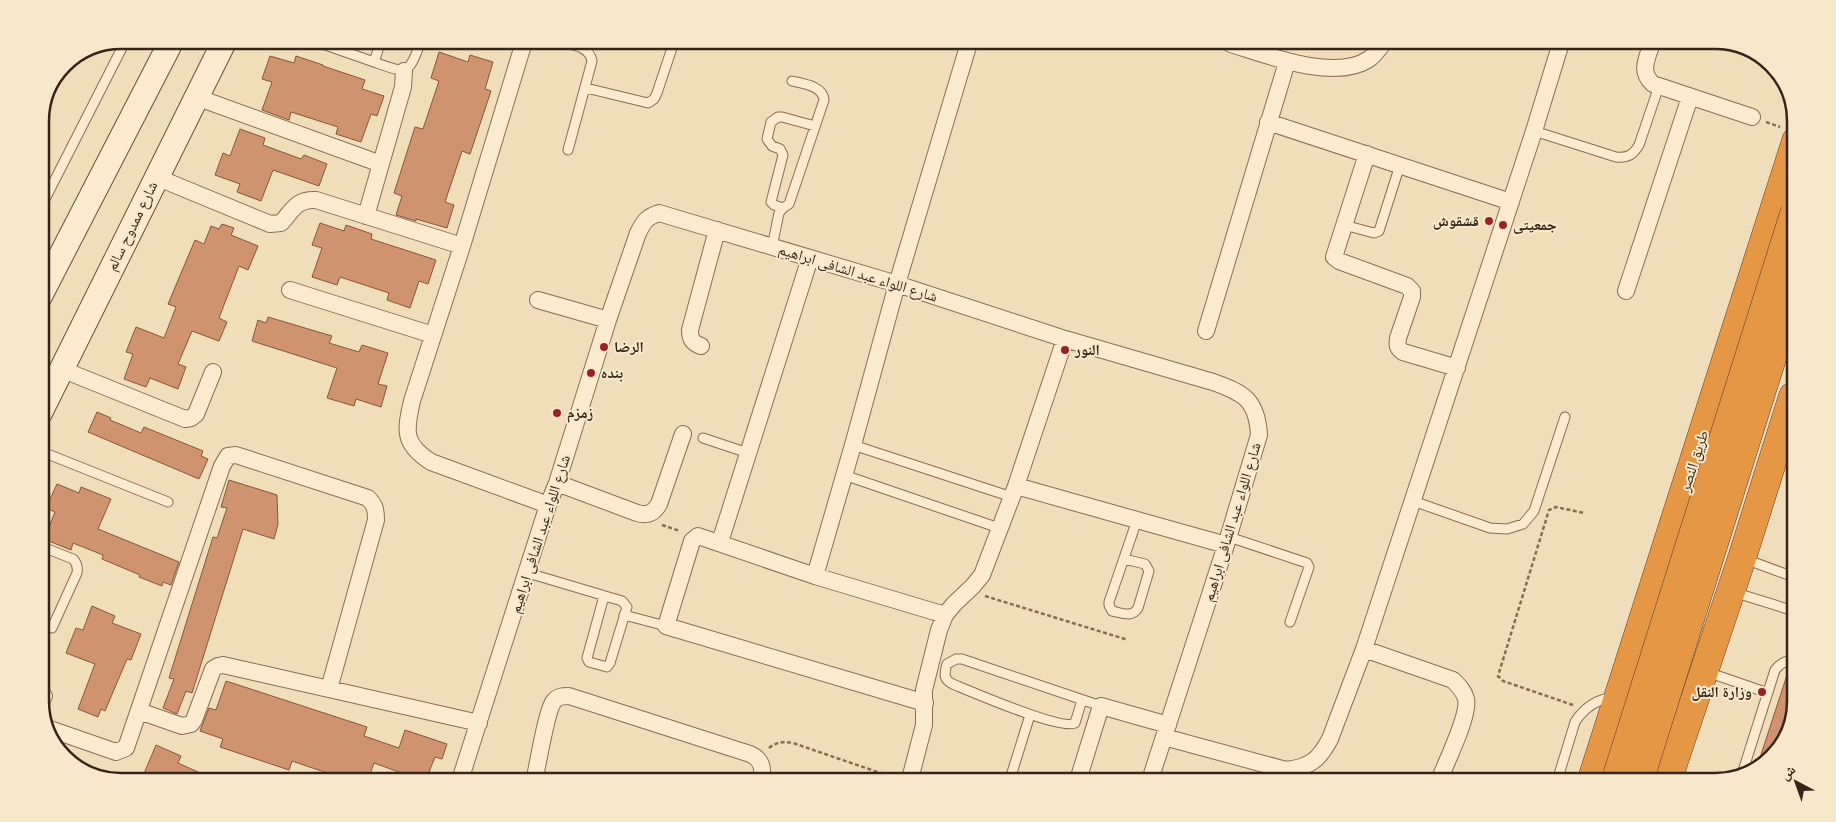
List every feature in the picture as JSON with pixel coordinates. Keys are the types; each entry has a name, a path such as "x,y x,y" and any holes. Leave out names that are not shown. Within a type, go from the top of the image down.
{"highway":[{"name":"طريق النصر","path":"1595,773 1787,148"},
{"path":"1618,773 1787,236"},
{"path":"1642,773 1787,310"},
{"path":"1670,773 1742,558 1787,415"},
{"path":"1640,630 1641,643 1647,655 1656,664 1668,670 1694,667 1704,659 1708,659"}],"main road":[{"path":"49,279 167,49"},
{"name":"شارع ممدوح سالم","path":"49,394 220,49"}],"street":[{"path":"522,49 462,246 412,400 406,426 409,441 418,454 431,462 548,505"},
{"path":"815,576 897,284 967,49"},
{"path":"1247,49 1288,62 1332,68 1353,66 1369,59 1378,49"},
{"path":"1080,773 1102,706 1166,731 1279,769 1301,768 1314,762 1323,751 1330,739 1364,649 1511,202 1559,49"},
{"path":"1650,49 1644,68 1648,80 1659,86 1752,117"},
{"path":"1206,331 1268,122 1288,62"},
{"path":"366,216 403,87 404,71"},
{"path":"196,97 381,164"},
{"path":"1626,291 1690,97"},
{"path":"1268,122 1511,202"},
{"path":"1367,154 1334,254 1336,259 1403,283 1412,291 1412,297 1398,338 1397,345 1399,349 1403,352 1457,368"},
{"path":"156,177 270,224 281,223 296,205 307,200 316,200 462,246"},
{"name":"شارع اللواء عبد الشافى ابراهيم","path":"462,773 608,320 638,233 649,216 659,213 897,284 1065,339 1212,382 1233,390 1247,399 1258,416 1259,435 1228,541 1152,773"},
{"path":"701,346 691,340 690,330 717,230"},
{"path":"720,542 810,258"},
{"path":"290,290 433,335"},
{"path":"538,300 608,320"},
{"path":"912,773 924,725 926,676 939,630 945,615 982,575 1014,492 1065,339"},
{"path":"61,369 185,419 191,418 196,414 214,372"},
{"path":"557,483 637,514 649,514 656,510 659,504 683,434"},
{"path":"55,731 116,752 126,748 222,466 228,456 236,455 368,498 373,503 376,510 376,520 329,689"},
{"path":"1014,492 1228,541"},
{"path":"924,702 666,626 692,541 696,537 701,536 815,576 945,615"},
{"path":"1364,649 1453,680 1462,689 1466,701 1465,714 1442,773"},
{"path":"138,711 182,726 191,724 210,674 213,669 223,665 479,723"},
{"path":"536,773 551,709 557,698 562,696 568,696 750,754 756,757 762,771"}],"lane":[{"path":"49,191 121,49"},
{"path":"337,49 399,71 408,69 413,63 418,49"},
{"path":"374,62 378,49"},
{"path":"568,150 592,61 591,54 585,49"},
{"path":"586,88 648,103 654,99 657,93 672,49"},
{"path":"772,247 779,213 788,204 824,100 824,96 817,89 792,81"},
{"path":"1534,131 1616,157 1625,158 1634,153 1639,144 1659,86"},
{"path":"783,208 771,202 783,155 780,149 772,146 767,139 771,122 782,117 815,126"},
{"path":"1344,225 1377,233 1400,165"},
{"path":"1413,501 1490,528 1507,530 1523,524 1534,511 1565,417"},
{"path":"703,438 748,453"},
{"path":"853,446 1014,492"},
{"path":"49,455 168,502"},
{"path":"844,475 999,528"},
{"path":"1124,559 1145,564 1149,571 1138,608 1128,615 1112,611 1109,605 1124,559 1137,520"},
{"path":"1228,541 1307,563 1309,567 1290,622"},
{"path":"49,549 72,558 78,568 52,628"},
{"path":"1742,558 1787,575"},
{"path":"528,572 604,596 625,603 627,607 610,665 606,666 589,662 587,658 604,596"},
{"path":"1730,592 1787,609"},
{"path":"624,615 666,626"},
{"path":"1082,700 1076,723 1072,725 1030,715 950,683 944,675 947,664 956,659 962,659 1102,706"},
{"path":"1708,659 1768,693"},
{"path":"1744,767 1775,670 1779,664 1787,661"},
{"path":"1562,773 1575,722 1584,709 1600,700 1619,697"},
{"path":"1012,773 1030,715"}],"path":[{"path":"1752,117 1787,133"},
{"path":"1584,513 1556,507 1549,510 1498,676 1503,681 1584,709"},
{"path":"649,514 659,524 696,537"},
{"path":"967,591 1128,640"},
{"path":"762,771 764,755 769,748 776,743 785,741 879,773"}],"building":[{"path":"439,52 468,62 470,55 493,62 485,89 491,91 470,154 462,151 445,202 454,205 447,228 396,215 402,196 394,193 415,127 423,129 439,81 431,78"},
{"path":"270,56 294,63 296,56 323,65 365,80 362,89 384,96 377,116 371,114 361,142 336,134 338,127 291,112 289,120 262,110 272,82 262,79"},
{"path":"240,129 265,138 263,145 301,159 304,155 327,164 319,186 273,170 261,201 237,192 240,184 215,175 223,153 230,156"},
{"path":"320,223 344,231 346,225 372,234 371,239 436,260 428,284 419,281 410,308 387,300 389,293 340,277 337,285 312,277 322,248 312,245"},
{"path":"222,224 234,228 231,235 258,246 248,270 239,266 219,318 227,322 219,341 192,331 178,364 186,367 178,389 150,378 146,387 124,379 133,354 126,352 136,327 164,338 176,307 168,304 195,240 204,244 211,226 219,229"},
{"path":"268,317 332,336 329,343 359,352 362,345 388,353 378,384 387,386 381,407 356,399 354,406 327,398 337,368 252,341 258,320 266,323"},
{"path":"97,412 111,418 110,420 141,433 144,427 203,451 201,456 208,459 199,479 88,432"},
{"path":"229,480 277,495 278,524 274,539 243,529 192,693 186,691 177,714 163,708 174,679 169,678 213,537 217,538 227,508 221,507"},
{"path":"57,484 79,493 81,487 111,499 98,529 179,562 171,585 163,582 162,586 139,577 140,575 102,559 103,555 73,543 71,550 49,541 49,527 55,512 49,509 49,501"},
{"path":"92,606 115,616 112,623 141,634 131,660 127,659 105,711 101,709 98,717 78,709 95,664 66,653 76,628 83,630"},
{"path":"1787,675 1786,715 1782,729 1772,745 1760,757"},
{"path":"226,681 367,727 364,736 399,748 405,730 447,744 442,759 435,757 429,773 402,773 374,763 370,773 327,773 292,761 289,770 220,747 223,739 200,731 209,708 216,710"},
{"path":"156,745 181,756 178,763 200,773 144,773"}],"place":[{"name":"قشقوش","path":"1489,221"},
{"name":"جمعيتى","path":"1503,225"},
{"name":"الرضا","path":"604,347"},
{"name":"النور","path":"1065,350"},
{"name":"بنده","path":"591,373"},
{"name":"زمزم","path":"557,413"},
{"name":"وزارة النقل","path":"1762,692"}]}
